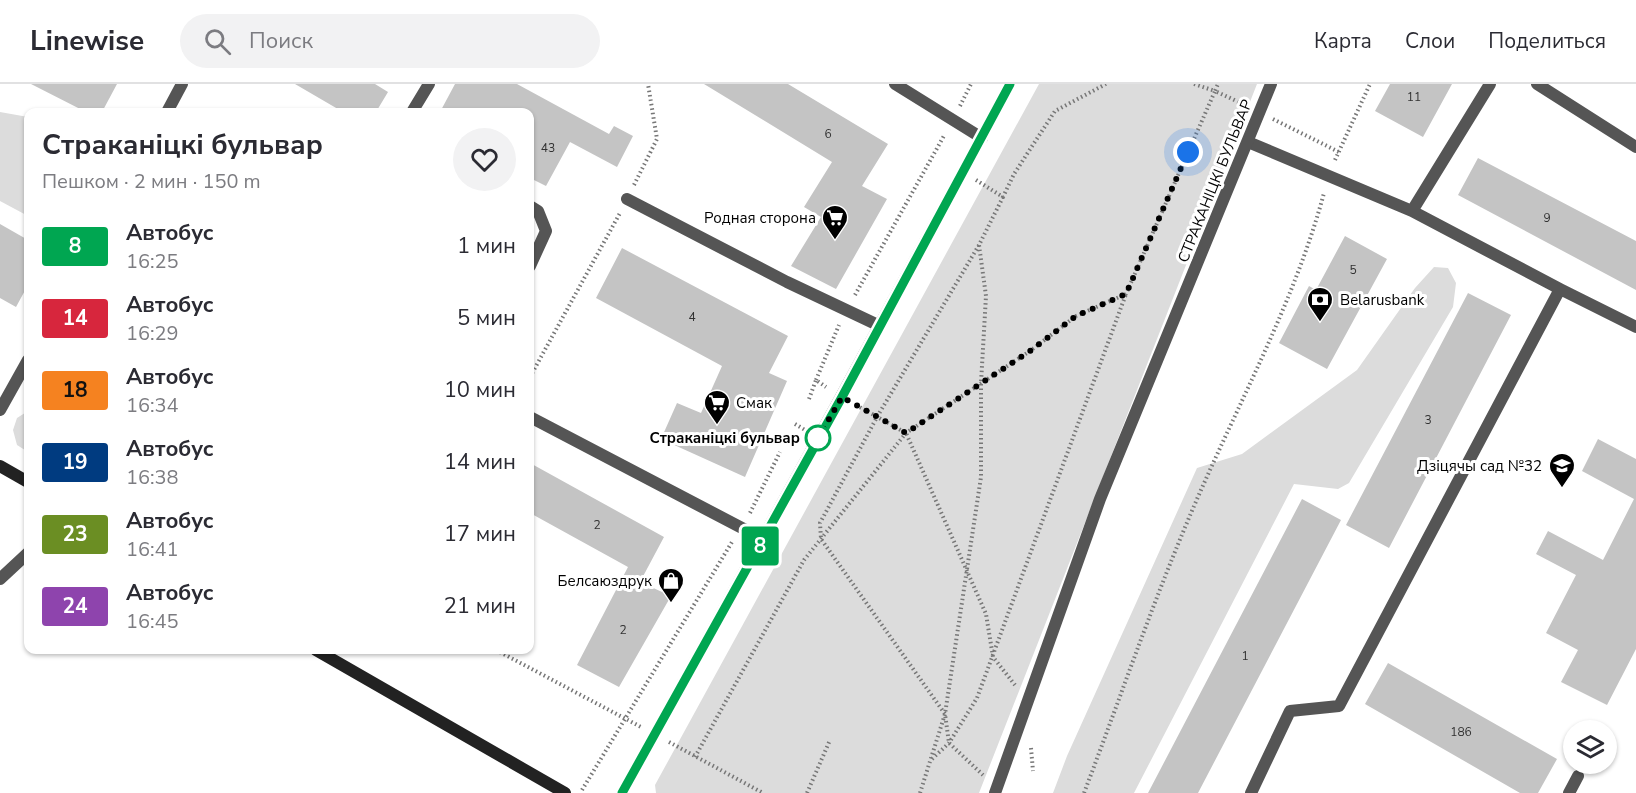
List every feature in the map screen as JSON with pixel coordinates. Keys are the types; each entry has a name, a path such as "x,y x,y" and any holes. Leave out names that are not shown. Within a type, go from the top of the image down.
{"main road":[{"path":"0,466 24,480"},
{"path":"323,654 565,793"}],"street":[{"path":"168,108 182,84"},
{"path":"414,108 429,84"},
{"path":"895,84 982,138"},
{"path":"622,793 842,397 1010,84"},
{"name":"СТРАКАНІЦКІ БУЛЬВАР","path":"996,790 1100,499 1271,84"},
{"path":"1412,211 1490,84"},
{"path":"1537,84 1636,147"},
{"path":"1248,142 1329,174 1412,211 1560,290 1636,327"},
{"path":"627,199 880,326"},
{"path":"534,209 538,212 546,231 534,257"},
{"path":"1251,793 1290,711 1339,706 1560,290"},
{"path":"0,410 24,367"},
{"path":"534,419 763,539"},
{"path":"1,576 24,556"},
{"path":"1569,793 1578,776"}],"path":[{"path":"534,370 657,140 648,84"},
{"path":"809,399 846,310 971,84"},
{"path":"996,790 949,742 945,714 821,539 820,523 877,417 979,245 1014,174 1055,111 1106,84"},
{"path":"1194,84 1260,112 1339,152"},
{"path":"932,760 949,742 977,698 1126,294 1218,84"},
{"path":"1084,793 1186,525 1280,315 1314,232 1329,174 1370,84"},
{"path":"961,174 1003,197"},
{"path":"920,793 945,714 981,477 981,383 986,296 979,245"},
{"path":"695,757 804,560 906,433 1076,316 1126,294"},
{"path":"816,380 906,433 986,614"},
{"path":"580,793 742,529 780,452"},
{"path":"503,654 763,793"},
{"path":"807,793 830,740"}],"shaded area":[{"path":"1039,84 1257,84 979,793 656,793 655,785"},
{"path":"0,112 24,116 24,214 0,201"},
{"path":"1434,267 1448,268 1456,283 1453,307 1349,483 1338,489 1294,484 1134,793 1053,793 1067,756 1197,468 1242,454 1357,370 1415,288"},
{"path":"24,414 24,449 17,445 13,430 17,418"}],"building":[{"path":"31,84 117,84 104,108 78,108"},
{"path":"295,84 375,84 388,92 378,108 336,108"},
{"path":"455,84 517,84 609,134 614,126 633,136 617,167 570,142 546,186 534,180 534,108 442,108"},
{"path":"704,84 788,84 888,144 862,186 887,199 836,289 791,266 821,217 804,207 832,162"},
{"path":"1390,84 1452,84 1423,137 1375,111"},
{"path":"1478,158 1636,241 1636,290 1458,195"},
{"path":"0,224 24,238 24,292 16,307 0,298"},
{"name":"Belarusbank","path":"1345,236 1387,259 1327,369 1279,343 1309,286 1316,290"},
{"path":"622,248 788,336 769,373 787,381 745,477 661,439 677,403 701,413 722,366 596,298"},
{"path":"1468,293 1511,315 1389,548 1346,525"},
{"path":"1598,439 1636,459 1636,649 1607,705 1561,682 1578,650 1546,633 1576,575 1536,554 1548,531 1603,560 1634,499 1582,471"},
{"path":"534,465 664,537 640,582 671,596 619,687 577,665 628,567 534,515"},
{"path":"1302,499 1341,520 1198,793 1148,793"},
{"path":"1388,663 1557,759 1538,793 1520,793 1365,704"}],"bus line":[{"name":"8","path":"622,793 842,397 1010,84"}],"place":[{"name":"Родная сторона","path":"835,241"},
{"name":"Belarusbank","path":"1320,323"},
{"name":"Смак","path":"717,426"},
{"name":"Страканіцкі бульвар","path":"818,438"},
{"name":"Дзіцячы сад №32","path":"1562,489"},
{"name":"Белсаюздрук","path":"671,604"}],"route":[{"path":"818,438 842,397 906,433 1030,351 1076,316 1126,294 1188,152"}]}
